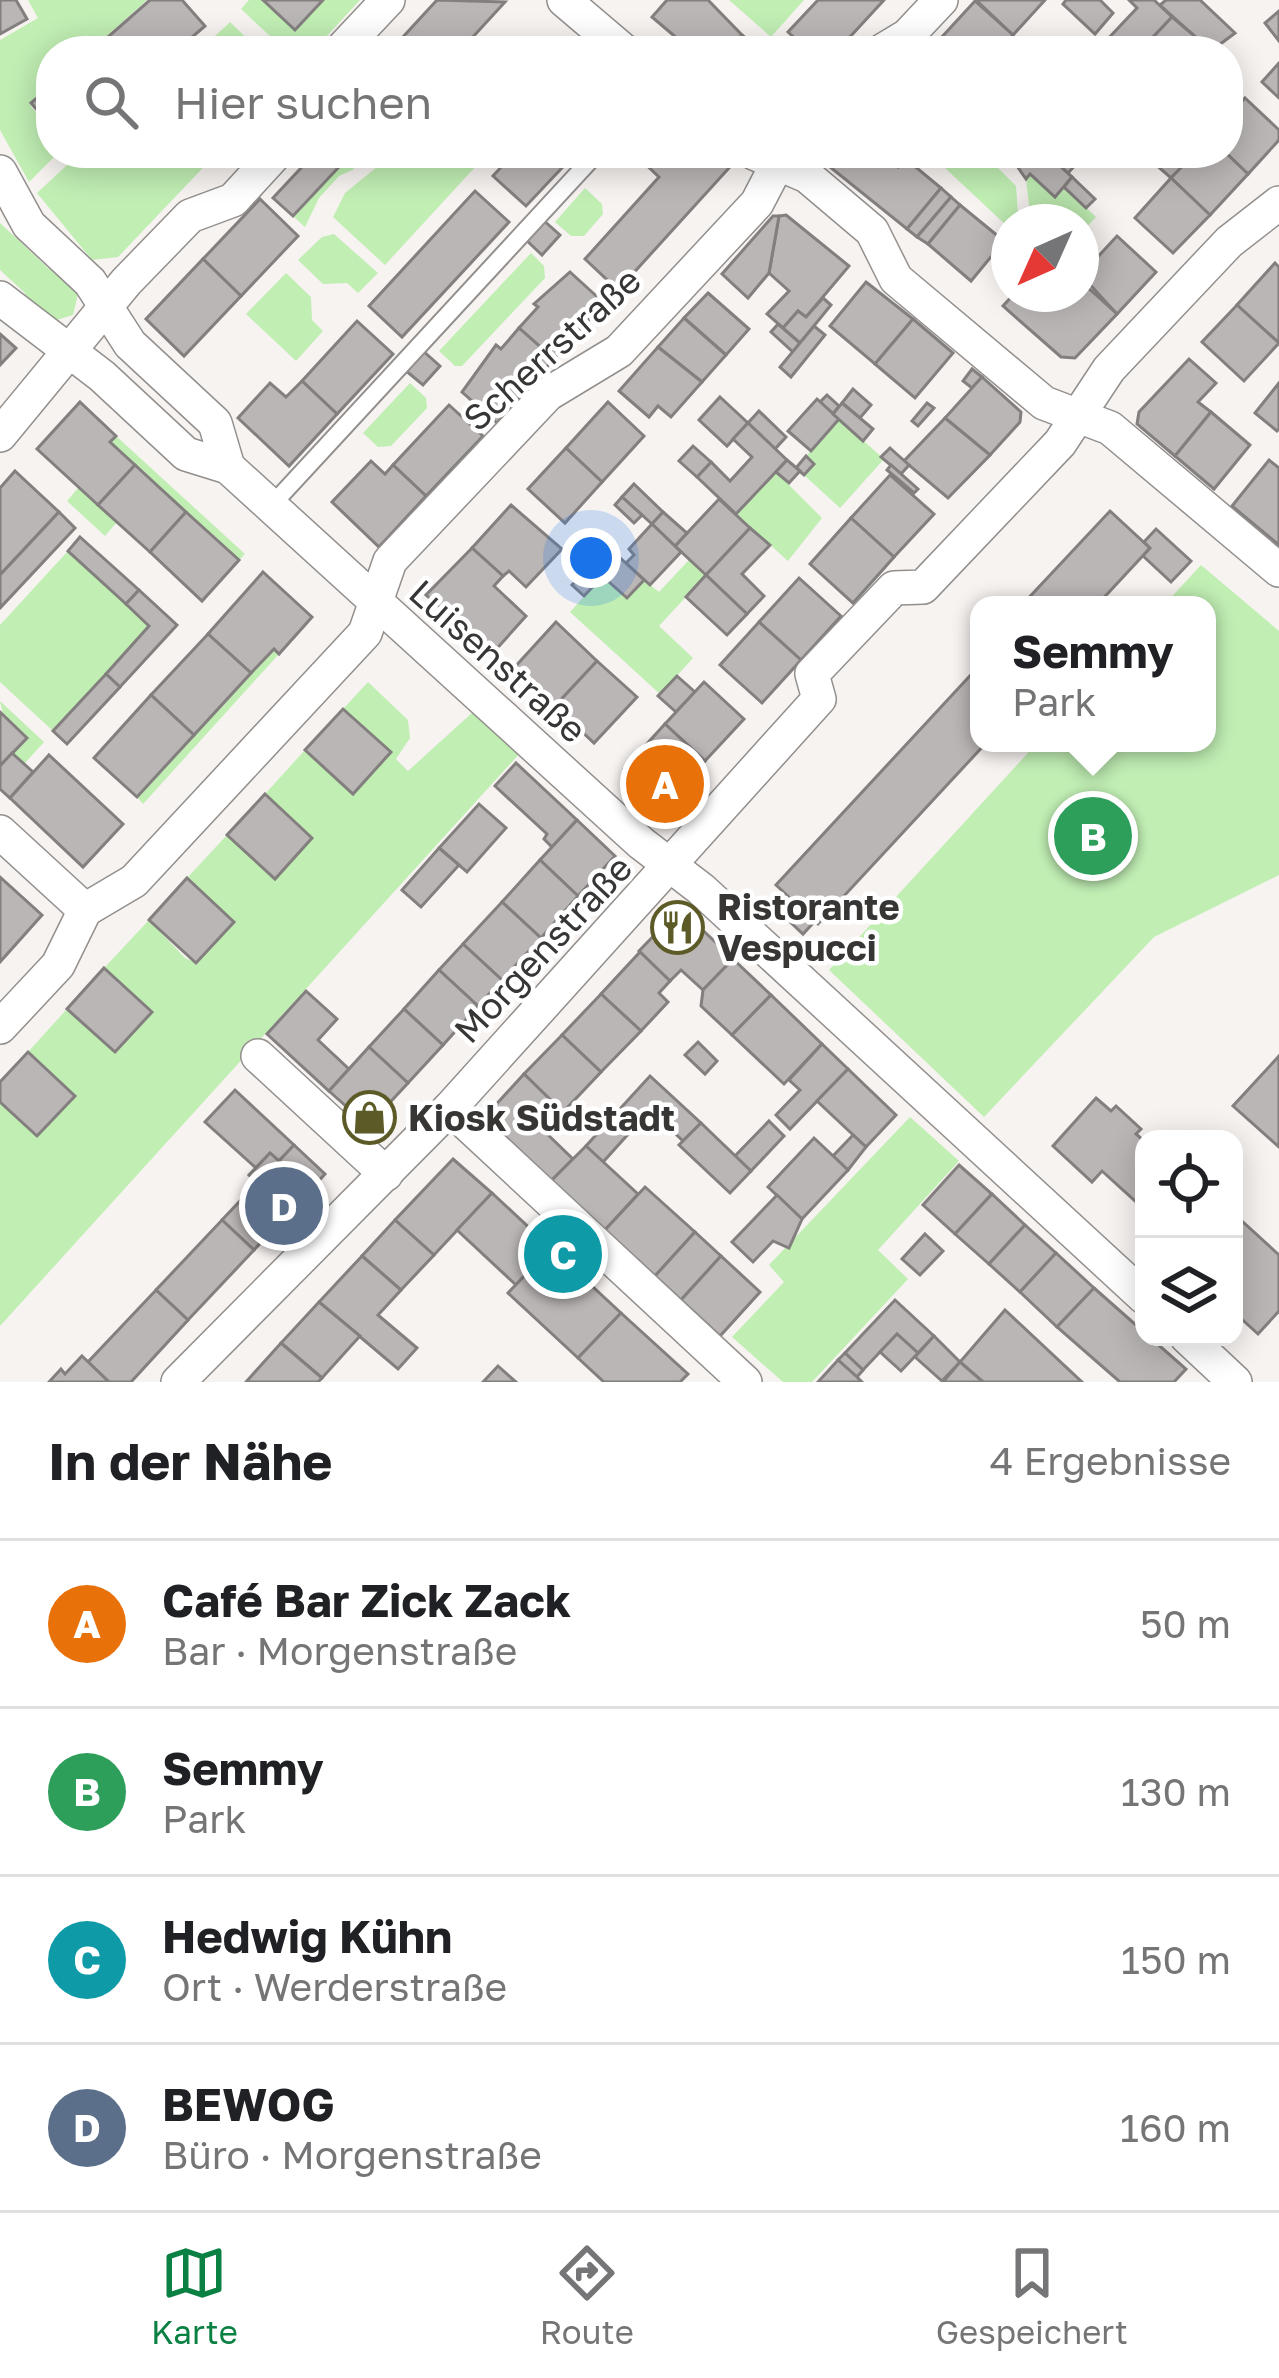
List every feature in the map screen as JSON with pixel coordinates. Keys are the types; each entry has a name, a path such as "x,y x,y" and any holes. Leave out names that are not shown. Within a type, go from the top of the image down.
{"street":[{"path":"354,36 388,0"},
{"path":"563,0 606,36"},
{"path":"907,36 940,0"},
{"path":"0,435 190,216 233,200 262,168"},
{"name":"Scherrstraße","path":"85,910 134,881 365,633 390,561 548,394 619,351 757,202 768,168"},
{"path":"793,168 872,231 896,279 1025,388 1044,403 1110,428 1279,570"},
{"name":"Luisenstraße","path":"0,172 29,225 90,282 130,344 215,423 228,466"},
{"path":"0,198 29,225"},
{"name":"Morgenstraße","path":"178,1382 450,1108 670,868 819,699 812,674 893,588 923,587 1060,443 1109,369 1229,242 1279,203"},
{"name":"Luisenstraße","path":"0,298 186,454 228,466 670,868 701,889 1135,1289"},
{"path":"0,832 85,910 58,965 0,1027"},
{"path":"258,1056 386,1174"},
{"path":"450,1108 745,1382"},
{"path":"1197,1346 1235,1382"}],"lane":[{"path":"271,506 583,168"}],"green space":[{"path":"28,0 147,0 107,36 36,36 36,100 30,105 36,112 36,168 43,168 29,182 0,130 0,40 38,18"},
{"path":"249,0 360,0 327,36 270,36 241,9"},
{"path":"729,0 804,0 770,36"},
{"path":"230,22 244,36 215,36"},
{"path":"64,168 203,168 118,257 92,260 37,193"},
{"path":"338,168 353,168 319,198 305,227 293,216"},
{"path":"376,168 474,168 385,265 333,217 345,193"},
{"path":"945,168 998,168 1016,186 1017,204 991,204 991,211"},
{"path":"1030,174 1055,196 1064,187 1082,204 1029,204 1026,179"},
{"path":"585,188 602,204 603,214 584,236 571,236 555,222"},
{"path":"0,223 49,269 62,265 79,290 73,315 47,323 23,305 25,293 0,270"},
{"path":"334,234 378,273 358,293 347,283 323,284 298,260 322,237"},
{"path":"531,253 544,266 545,278 462,366 455,366 439,351"},
{"path":"286,273 311,297 312,320 323,331 296,361 246,314"},
{"path":"410,383 426,398 427,408 391,446 378,447 363,433"},
{"path":"839,419 884,459 840,508 804,475 814,464 806,456"},
{"path":"116,436 245,554 239,560 110,442"},
{"path":"776,472 822,518 788,561 736,514"},
{"path":"79,487 117,522 105,536 67,501"},
{"path":"68,551 149,626 53,731 0,682 0,625"},
{"path":"689,560 706,575 659,626 693,658 660,694 570,612 603,576 627,598 644,580 659,592"},
{"path":"1201,565 1279,631 1279,875 1154,937 984,1117 829,970 1029,752 1216,752 1216,596 1172,596"},
{"path":"274,649 279,654 143,804 137,797"},
{"path":"368,682 408,720 410,738 396,759 408,771 473,712 521,752 0,1326 0,1102 37,1136 75,1096 28,1052 67,1009 115,1052 151,1013 104,968 149,920 185,958 197,963 234,922 187,878 227,835 275,878 312,838 265,794 305,750 354,793 391,753 343,709"},
{"path":"0,701 44,742 24,764 12,753"},
{"path":"910,1117 959,1161 878,1250 908,1279 812,1382 783,1382 732,1337 784,1282 769,1265"}],"building":[{"path":"0,0 16,0 27,19 0,34"},
{"path":"150,0 182,0 205,26 193,36 109,36"},
{"path":"263,0 323,0 295,30"},
{"path":"437,0 505,2 474,36 404,36"},
{"path":"667,0 708,0 742,35 674,36 652,17"},
{"path":"818,0 884,0 851,36 792,36 788,32"},
{"path":"976,0 1045,0 1013,35"},
{"path":"1066,0 1100,0 1113,13 1095,34 1063,4"},
{"path":"1129,0 1154,0 1172,17 1154,36 1111,36 1137,8"},
{"path":"1166,0 1200,0 1235,33 1194,36 1160,5"},
{"path":"975,1 1013,35 1012,36 943,36"},
{"path":"1279,11 1279,41 1265,23"},
{"path":"1172,17 1195,36 1154,36"},
{"path":"1279,63 1279,98 1262,82"},
{"path":"1243,100 1279,130 1279,140 1248,174 1242,168"},
{"path":"301,168 338,168 293,216 273,198"},
{"path":"500,168 562,168 526,206 493,176"},
{"path":"649,168 729,168 618,290 585,259 659,177"},
{"path":"831,168 917,168 941,188 907,229"},
{"path":"1018,168 1062,168 1072,177 1055,197 1030,174 1026,179"},
{"path":"1160,168 1181,168 1171,178"},
{"path":"1181,168 1242,168 1248,174 1210,215 1171,178"},
{"path":"1072,177 1095,199 1082,204 1064,187"},
{"path":"1171,178 1210,215 1173,253 1135,218"},
{"path":"941,188 951,197 917,237 907,229"},
{"path":"475,191 509,222 402,337 369,306"},
{"path":"951,197 960,205 928,244 917,237"},
{"path":"260,199 298,236 241,296 203,259"},
{"path":"960,205 991,230 991,257 971,281 928,244"},
{"path":"786,215 849,266 806,317 798,311 783,328 767,314 789,291 769,273 779,216"},
{"path":"773,216 779,216 769,273 748,298 722,274"},
{"path":"542,219 560,235 542,255 525,239"},
{"path":"1117,236 1156,272 1117,314 1099,294 1099,256"},
{"path":"203,259 241,296 184,356 146,319"},
{"path":"1275,263 1279,267 1279,343 1237,305"},
{"path":"570,272 604,303 554,359 519,328 538,307 534,304"},
{"path":"866,282 913,319 875,364 830,326"},
{"path":"708,293 749,329 726,355 684,318"},
{"path":"823,298 831,305 800,343 783,328 798,311 806,317"},
{"path":"1099,298 1117,314 1075,358 1061,357 1010,312 1099,312"},
{"path":"1237,305 1279,343 1244,381 1202,342"},
{"path":"684,318 726,355 702,382 658,347"},
{"path":"913,319 953,353 915,398 875,364"},
{"path":"357,321 393,354 337,414 302,381"},
{"path":"778,324 800,343 793,352 771,332"},
{"path":"814,326 825,335 791,377 780,367"},
{"path":"519,328 554,359 497,423 462,392 496,345 501,349"},
{"path":"0,334 16,348 0,365"},
{"path":"658,347 702,382 671,417 658,406 649,417 619,391"},
{"path":"422,350 440,366 423,385 405,370"},
{"path":"1189,359 1216,383 1198,402 1211,412 1175,456 1137,424 1139,412"},
{"path":"972,369 982,377 972,388 963,381"},
{"path":"982,377 1021,412 1020,422 990,455 945,418"},
{"path":"302,381 337,414 289,466 238,418 270,383 286,397"},
{"path":"1279,383 1279,429 1277,431 1255,413"},
{"path":"853,389 871,405 860,418 842,403"},
{"path":"827,395 839,406 833,414 820,402"},
{"path":"720,397 748,423 727,446 699,420"},
{"path":"817,399 839,419 811,451 788,431"},
{"path":"80,402 116,436 110,442 135,465 98,505 37,449"},
{"path":"608,402 644,436 602,482 566,448"},
{"path":"842,403 873,429 863,441 833,414"},
{"path":"927,403 934,408 918,426 912,421"},
{"path":"449,405 483,436 426,496 393,465"},
{"path":"759,411 786,437 775,449 748,423"},
{"path":"1211,412 1250,445 1214,489 1175,456"},
{"path":"945,418 990,455 948,498 904,461"},
{"path":"748,423 787,460 736,514 697,477 711,462 730,481 752,457 733,439"},
{"path":"693,446 711,462 697,477 679,461"},
{"path":"566,448 602,482 565,523 528,489"},
{"path":"890,448 909,465 901,474 881,457"},
{"path":"806,456 814,464 804,475 796,468"},
{"path":"787,460 800,471 789,483 776,472"},
{"path":"1269,460 1279,468 1279,545 1232,506"},
{"path":"371,461 385,474 393,465 426,496 379,547 332,502"},
{"path":"135,465 186,512 150,552 98,505"},
{"path":"891,465 918,489 914,493 887,470"},
{"path":"15,471 59,512 0,575 0,488"},
{"path":"890,475 934,514 894,557 851,518"},
{"path":"634,484 663,512 652,524 622,497"},
{"path":"622,497 642,515 634,523 615,505"},
{"path":"719,499 750,528 706,575 675,546"},
{"path":"511,505 562,549 526,587 509,571 503,576 472,548"},
{"path":"1110,511 1150,548 1105,596 1030,596"},
{"path":"59,512 75,528 0,608 0,575"},
{"path":"186,512 239,560 202,601 150,552"},
{"path":"663,512 687,533 675,546 652,524"},
{"path":"851,518 894,557 853,603 810,564"},
{"path":"652,524 681,552 650,585 626,563 634,555 629,549"},
{"path":"750,528 770,545 742,574 764,596 747,614 706,575"},
{"path":"1156,529 1191,561 1171,582 1143,556 1150,548 1144,542"},
{"path":"80,537 139,590 126,604 68,551"},
{"path":"472,548 503,576 494,586 526,616 492,654 426,595"},
{"path":"572,548 591,565 583,573 565,556"},
{"path":"616,554 644,580 627,598 599,573"},
{"path":"591,565 603,576 584,596 572,585"},
{"path":"263,572 312,617 279,654 274,649 251,673 208,634"},
{"path":"706,575 747,614 727,635 686,597"},
{"path":"799,578 841,616 801,660 759,622"},
{"path":"139,590 177,625 120,687 106,674 149,626 126,604"},
{"path":"556,622 597,661 555,706 514,668"},
{"path":"759,622 801,660 762,703 720,665"},
{"path":"208,634 251,673 194,735 151,695"},
{"path":"597,661 637,697 594,743 555,706"},
{"path":"106,674 120,687 67,744 53,731"},
{"path":"677,676 695,692 676,712 658,696"},
{"path":"970,676 970,752 978,752 818,924 776,885"},
{"path":"704,682 744,719 705,761 665,724"},
{"path":"151,695 194,735 137,797 94,758"},
{"path":"343,709 391,752 353,794 305,750"},
{"path":"0,712 27,738 0,766"},
{"path":"665,724 705,761 664,805 624,769"},
{"path":"12,753 33,772 10,798 0,789 0,766"},
{"path":"49,755 123,824 83,867 10,798"},
{"path":"516,763 577,820 552,847 544,839 547,834 495,786"},
{"path":"265,794 312,838 275,879 227,835"},
{"path":"479,804 506,828 467,872 439,848"},
{"path":"577,820 615,856 578,896 540,860"},
{"path":"439,848 459,865 421,907 402,890"},
{"path":"540,860 578,896 541,938 502,902"},
{"path":"0,877 42,915 0,962"},
{"path":"187,878 234,922 196,963 149,920"},
{"path":"502,902 541,938 502,980 463,944"},
{"path":"800,907 815,921 803,934 788,920"},
{"path":"689,917 733,959 703,990 681,970 670,981 639,951 671,918"},
{"path":"463,944 502,980 478,1006 439,970"},
{"path":"640,952 670,981 659,993 668,1002 641,1031 601,994"},
{"path":"733,959 771,995 732,1035 701,1006 703,990"},
{"path":"104,968 152,1012 115,1052 67,1009"},
{"path":"439,970 478,1006 443,1045 404,1009"},
{"path":"306,991 337,1019 318,1040 349,1069 329,1091 267,1034"},
{"path":"601,994 641,1031 601,1072 562,1035"},
{"path":"771,995 822,1044 784,1084 732,1035"},
{"path":"404,1009 443,1045 408,1083 369,1047"},
{"path":"562,1035 601,1072 563,1112 524,1074"},
{"path":"698,1042 717,1061 705,1074 685,1055"},
{"path":"822,1044 848,1069 790,1129 776,1115 800,1090 789,1080"},
{"path":"369,1047 408,1083 368,1126 329,1091"},
{"path":"28,1052 75,1096 37,1136 0,1102 0,1082"},
{"path":"1279,1056 1279,1147 1233,1106"},
{"path":"848,1069 896,1115 866,1147 817,1101"},
{"path":"524,1074 563,1112 545,1132 573,1159 551,1181 490,1122 490,1111"},
{"path":"650,1076 701,1123 683,1141 650,1110 603,1162 586,1146"},
{"path":"235,1090 294,1145 279,1161 270,1153 256,1168 205,1122"},
{"path":"1096,1098 1111,1111 1116,1106 1141,1129 1135,1130 1135,1201 1102,1171 1092,1182 1053,1146"},
{"path":"769,1121 784,1136 751,1171 735,1156"},
{"path":"701,1123 751,1171 730,1193 679,1145"},
{"path":"853,1135 866,1147 848,1170 833,1156"},
{"path":"814,1138 848,1170 802,1219 768,1187"},
{"path":"294,1145 325,1174 254,1250 222,1220 257,1183 249,1175 270,1153 279,1161"},
{"path":"586,1146 638,1194 605,1230 551,1181"},
{"path":"453,1159 492,1193 434,1255 395,1220"},
{"path":"959,1165 992,1194 955,1234 923,1205"},
{"path":"645,1187 695,1232 655,1276 605,1230"},
{"path":"492,1193 551,1248 516,1285 457,1230"},
{"path":"992,1194 1025,1225 989,1264 955,1234"},
{"path":"777,1195 802,1219 789,1248 773,1241 753,1262 732,1242"},
{"path":"222,1220 254,1250 188,1320 156,1290"},
{"path":"395,1220 434,1255 401,1290 362,1256"},
{"path":"1243,1222 1279,1255 1279,1311 1258,1334 1243,1320"},
{"path":"1025,1225 1056,1253 1020,1292 989,1264"},
{"path":"695,1232 721,1256 681,1300 655,1276"},
{"path":"925,1234 943,1251 920,1275 902,1259"},
{"path":"551,1248 621,1313 578,1358 508,1293"},
{"path":"1056,1253 1094,1288 1057,1327 1020,1292"},
{"path":"362,1256 401,1290 378,1315 417,1348 398,1369 319,1302"},
{"path":"721,1256 760,1292 720,1336 681,1300"},
{"path":"1094,1288 1135,1324 1135,1346 1160,1346 1186,1369 1174,1382 1120,1382 1057,1327"},
{"path":"156,1290 188,1320 131,1382 109,1382 88,1362"},
{"path":"895,1300 934,1336 918,1353 897,1334 863,1370 845,1353"},
{"path":"319,1302 360,1336 322,1378 281,1343"},
{"path":"1005,1310 1082,1382 983,1382 960,1362"},
{"path":"621,1313 688,1374 680,1382 604,1382 578,1358"},
{"path":"897,1334 918,1353 901,1371 880,1352"},
{"path":"934,1336 960,1362 942,1381 915,1357"},
{"path":"281,1343 322,1378 318,1382 246,1382"},
{"path":"845,1353 863,1370 857,1377 838,1360"},
{"path":"82,1356 109,1382 49,1382 61,1369 65,1374"},
{"path":"838,1360 857,1377 862,1382 818,1382"},
{"path":"960,1362 983,1382 943,1382"},
{"path":"498,1366 516,1382 483,1382"}],"place":[{"name":"Café Bar Zick Zack","path":"665,784"},
{"name":"Semmy","path":"1093,836"},
{"name":"Ristorante Vespucci","path":"678,928"},
{"name":"Kiosk Südstadt","path":"369,1118"},
{"name":"BEWOG","path":"284,1206"},
{"name":"Hedwig Kühn","path":"563,1254"}]}
